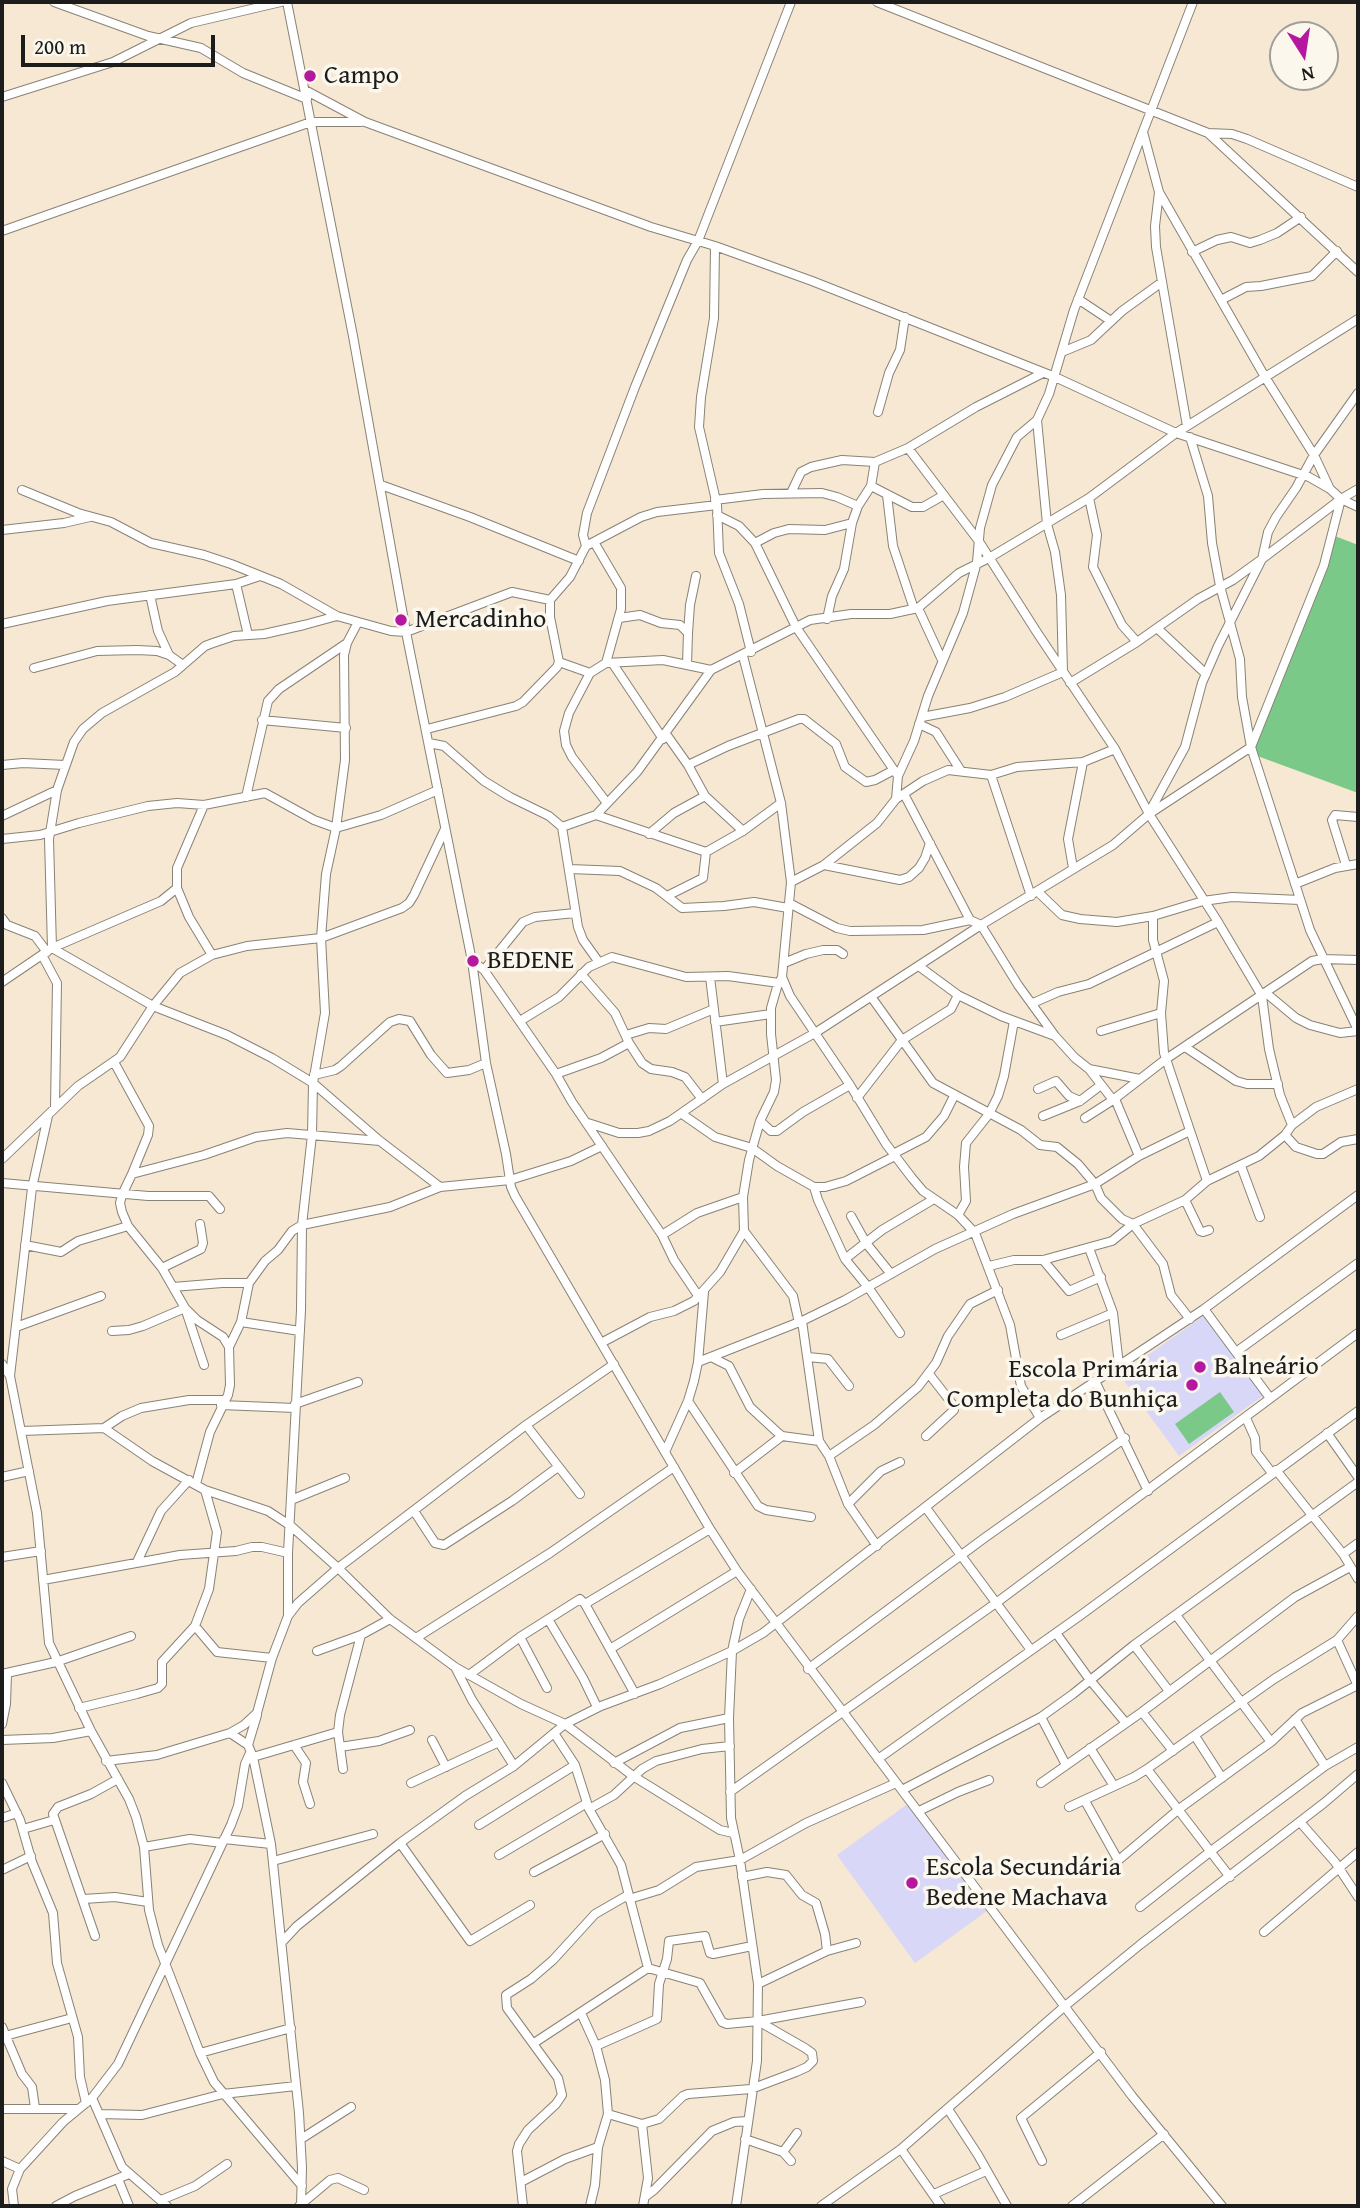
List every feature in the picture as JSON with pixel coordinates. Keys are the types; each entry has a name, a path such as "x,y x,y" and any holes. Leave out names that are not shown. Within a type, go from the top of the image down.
{"street":[{"path":"54,2 160,39 211,51 243,73 307,99"},
{"path":"4,95 113,62 200,21 284,2 307,99 381,485 406,632 472,961 486,1063 515,1196 737,1571 841,1713 1222,2206"},
{"path":"743,831 705,796 688,765 610,664 619,618 621,588 583,535 587,513 635,387 687,260 698,241 791,2"},
{"path":"877,2 1208,133 1232,134 1247,139 1358,187"},
{"path":"688,765 792,720 804,719 836,744 845,767 866,782 895,774 963,613 977,562 978,540 992,485 1017,437 1037,420 1055,377 1078,299 1193,2"},
{"path":"305,89 365,122 651,227 715,246 905,317 1055,377 1177,433 1304,475 1358,507"},
{"path":"2,231 310,122 365,122"},
{"path":"1143,132 1159,192 1265,377 1314,455 1330,489"},
{"path":"1208,133 1358,272"},
{"path":"1159,192 1155,226 1187,426"},
{"path":"1192,252 1217,240 1231,237 1251,243 1277,233 1301,217"},
{"path":"601,1343 650,1317 684,1308 702,1294 720,1272 744,1231 743,1197 746,1173 760,1121 774,1092 776,1080 771,1014 784,963 792,882 781,803 762,734 739,604 719,553 716,502 699,427 701,397 714,318 715,246"},
{"path":"1222,300 1246,287 1312,276 1337,251"},
{"path":"1062,352 1091,340 1162,282"},
{"path":"1078,299 1111,321"},
{"path":"878,412 889,373 900,349 905,317"},
{"path":"562,827 596,815 638,772 711,670 810,620 851,614 890,614 916,608 959,573 1089,498 1187,426 1358,319"},
{"path":"791,493 801,472 811,467 842,460 875,462 908,448 976,407 1042,373"},
{"path":"1149,814 1185,747 1206,674 1262,559 1272,524 1314,455 1356,400"},
{"path":"1037,420 1047,524 1055,552 1061,595 1063,672"},
{"path":"908,448 978,540 1115,749 1149,814 1264,994 1310,1026 1340,1033 1358,1031 1323,959 1300,900 1251,747 1242,697 1240,659 1220,586 1212,543 1208,496 1190,437"},
{"path":"827,619 832,596 844,569 852,523 858,506 871,486 875,462"},
{"path":"381,485 579,561"},
{"path":"871,486 918,508 944,495"},
{"path":"1070,683 1262,559 1358,489"},
{"path":"22,490 67,509 111,522 151,543 204,555 260,576 357,624 406,632 512,592 550,600"},
{"path":"427,729 516,706 553,673 559,662 550,617 550,600 570,577 590,544 641,517 716,502 791,493 822,493 858,506"},
{"path":"887,495 893,545 916,608 942,660"},
{"path":"1089,498 1097,535 1093,567 1122,625 1137,642"},
{"path":"588,1123 620,1133 649,1131 682,1114 723,1084 815,1033 981,925 1113,845 1149,814 1251,747 1324,565 1341,499"},
{"path":"717,515 739,526 755,542 778,595 796,627 895,774 900,796 930,844 970,920"},
{"path":"2,530 64,523 93,516"},
{"path":"755,542 789,529 825,530 852,523"},
{"path":"2,623 107,601 236,584 260,576"},
{"path":"687,664 690,605 696,576"},
{"path":"236,584 248,635"},
{"path":"150,595 159,631 169,655"},
{"path":"619,618 645,615 661,623 680,625 688,633"},
{"path":"47,952 51,832 57,790 74,742 83,729 102,713 183,665 205,646 222,639 304,625 337,616"},
{"path":"288,1616 288,1553 300,1331 302,1225 312,1135 314,1079 325,1013 321,938 326,874 336,828 345,760 343,676 347,643 357,624"},
{"path":"1157,628 1206,674"},
{"path":"246,797 268,701 279,689 347,643"},
{"path":"34,668 97,651 136,650 157,651 169,655 183,665"},
{"path":"607,803 572,757 564,731 569,712 590,673 610,664 663,660 711,670"},
{"path":"559,662 590,673"},
{"path":"920,720 1004,697 1063,672"},
{"path":"262,720 346,729"},
{"path":"920,720 936,732 961,771"},
{"path":"429,743 444,746 484,781 549,816 562,827 575,913 583,940 598,961"},
{"path":"792,882 824,865 877,823 900,796 934,775 948,770 991,775 1017,767 1083,762 1115,749"},
{"path":"1073,868 1068,839 1083,762"},
{"path":"2,765 65,765"},
{"path":"991,775 1035,894 1062,915 1117,922 1153,916 1203,901 1232,897 1300,900"},
{"path":"2,816 57,790"},
{"path":"2,839 51,832 148,806 177,803 204,805 267,793 314,820 336,828 381,815 438,790"},
{"path":"649,834 674,813 705,796"},
{"path":"596,815 706,852 743,831 781,803"},
{"path":"204,805 177,868 177,888 189,917 212,956"},
{"path":"1346,865 1332,820 1335,815 1358,817"},
{"path":"2,1159 52,1110 96,1073 114,1062 127,1048 153,1006 180,973 212,956 247,946 321,938 409,903 445,828"},
{"path":"824,865 900,880 909,877 919,868 930,844"},
{"path":"667,897 703,878 706,852"},
{"path":"1295,884 1346,865 1358,864"},
{"path":"570,869 620,871 656,888 678,906 687,909 754,902 788,906 850,931 923,930 970,920 981,925 1055,1036 1089,1069 1114,1100 1139,1156"},
{"path":"2,982 47,952 160,901 177,888"},
{"path":"484,970 523,922 575,913"},
{"path":"1153,916 1153,940 1164,981 1161,1013 1166,1059 1207,1181"},
{"path":"2,918 6,925 35,936 47,952 58,983 52,1110 32,1188 10,1376 22,1431 41,1550 46,1632 56,1662 133,1808 144,1847 152,1925 200,2053 223,2094 302,2186"},
{"path":"1033,1003 1058,992 1089,984 1218,922"},
{"path":"784,963 823,950 837,950 843,954"},
{"path":"47,952 153,1006 227,1035 314,1079 380,1141 440,1187"},
{"path":"520,1021 552,1002 580,974 598,961 612,957 686,977 728,976 781,980"},
{"path":"1085,1118 1114,1100 1166,1059 1312,961 1358,960"},
{"path":"472,961 484,970 520,1021 662,1235 674,1260 702,1294 698,1362 688,1401 665,1452"},
{"path":"920,967 958,995 1014,1021 1055,1036"},
{"path":"580,974 615,1013 628,1039 648,1068 685,1077 702,1099"},
{"path":"710,977 723,1084"},
{"path":"781,980 894,1155 920,1188 958,1215 975,1233 1010,1325 1017,1376 1026,1397 1040,1418"},
{"path":"1264,994 1269,1049 1292,1125"},
{"path":"857,1098 902,1040 951,1009 958,995"},
{"path":"872,998 933,1083 1021,1130 1040,1145 1057,1147 1069,1155 1095,1184 1101,1198 1112,1211 1133,1224 1163,1264 1171,1295 1190,1319"},
{"path":"556,1074 601,1058 649,1028 666,1029 713,1009"},
{"path":"1101,1031 1161,1013"},
{"path":"715,1022 771,1014"},
{"path":"314,1079 341,1066 390,1022 399,1018 410,1021 431,1055 447,1073 469,1070 486,1063"},
{"path":"958,1215 966,1201 966,1143 989,1114 999,1096 1014,1021"},
{"path":"1185,1047 1237,1081 1247,1084 1278,1084"},
{"path":"114,1062 149,1126 148,1135 120,1203 128,1226 162,1268 185,1308 204,1365"},
{"path":"1089,1069 1140,1079"},
{"path":"1038,1089 1056,1081 1069,1097 1080,1101"},
{"path":"1043,1116 1080,1101 1101,1085"},
{"path":"760,1121 771,1131 777,1131 803,1112 850,1086"},
{"path":"989,1266 1014,1260 1043,1260 1112,1241 1133,1224 1185,1200 1207,1181 1259,1156 1316,1107 1358,1089"},
{"path":"682,1114 715,1137 752,1148 814,1187 825,1187 846,1181 926,1137 944,1116 954,1096"},
{"path":"698,1362 801,1322 935,1249 1013,1214 1095,1184 1139,1156 1190,1130"},
{"path":"132,1174 204,1155 256,1137 287,1133 380,1141"},
{"path":"137,1562 161,1511 193,1482 230,1385 229,1347 242,1322 248,1283 292,1231 302,1225 367,1213 440,1187 510,1180 571,1161 620,1133"},
{"path":"1285,1135 1296,1147 1317,1154 1323,1154 1341,1142 1358,1139"},
{"path":"1241,1166 1260,1217"},
{"path":"2,1183 122,1195 209,1196 220,1209"},
{"path":"814,1187 845,1259 900,1333"},
{"path":"282,1942 297,1926 400,1843 465,1796 514,1766 565,1724 597,1707 732,1651 776,1623 1040,1418 1204,1310 1358,1195"},
{"path":"662,1235 697,1213 743,1197"},
{"path":"845,1259 934,1199"},
{"path":"1185,1200 1200,1231 1209,1230"},
{"path":"851,1216 866,1243 891,1274"},
{"path":"162,1268 201,1249 203,1243 200,1224"},
{"path":"24,1245 61,1252 78,1241 128,1226"},
{"path":"744,1231 791,1292 808,1357 819,1441 829,1457 848,1504 877,1546"},
{"path":"1089,1248 1113,1313 1119,1365"},
{"path":"1043,1260 1069,1292 1101,1277"},
{"path":"1236,1352 1358,1263"},
{"path":"173,1287 248,1283"},
{"path":"829,1457 874,1425 918,1387 929,1374 948,1336 970,1304 998,1290"},
{"path":"16,1327 100,1296"},
{"path":"112,1331 143,1326 185,1308"},
{"path":"185,1308 197,1320 223,1337 229,1347"},
{"path":"1204,1310 1270,1398"},
{"path":"1061,1335 1113,1313"},
{"path":"242,1322 300,1331"},
{"path":"730,1792 996,1603 1358,1333"},
{"path":"711,1357 729,1366 750,1407 782,1436 819,1441"},
{"path":"808,1357 828,1359 849,1386"},
{"path":"2,1364 10,1376"},
{"path":"14,2206 12,2189 20,2169 39,2146 89,2101 118,2064 199,1896 238,1806 257,1713 272,1658 288,1616 298,1603 338,1568 526,1425 614,1364"},
{"path":"926,1436 951,1415 954,1406 929,1374"},
{"path":"1096,1381 1148,1491"},
{"path":"22,1431 104,1428 141,1408 189,1400 295,1406 358,1382"},
{"path":"688,1401 734,1473 761,1509 811,1517"},
{"path":"878,1759 1056,1633 1358,1411"},
{"path":"1246,1418 1255,1438 1256,1452 1311,1514 1358,1579"},
{"path":"526,1425 580,1494"},
{"path":"104,1428 152,1461 205,1490 268,1511 291,1526 390,1619 455,1667 521,1704 565,1724 633,1776 720,1830 733,1833"},
{"path":"902,1790 976,1756 1041,1717 1311,1514 1357,1484 1328,1433"},
{"path":"734,1473 782,1436"},
{"path":"808,1669 1125,1438"},
{"path":"848,1504 881,1471 900,1462"},
{"path":"414,1511 435,1543 444,1545 512,1501 558,1466"},
{"path":"416,1638 550,1553 674,1467"},
{"path":"2,1477 29,1471"},
{"path":"291,1500 345,1478"},
{"path":"79,1708 161,1686 162,1662 195,1626 209,1589 217,1532 205,1490"},
{"path":"926,1508 1031,1650"},
{"path":"585,1604 710,1529"},
{"path":"1343,1555 1358,1543"},
{"path":"43,1580 137,1562 262,1546 288,1553"},
{"path":"2,1557 41,1550"},
{"path":"1041,1783 1142,1712 1295,1597 1350,1567"},
{"path":"610,1649 737,1571"},
{"path":"736,2206 757,2061 758,1984 740,1860 733,1833 729,1718 732,1651 739,1619 751,1589"},
{"path":"469,1675 520,1637 580,1600 585,1604 635,1693"},
{"path":"1176,1615 1271,1742"},
{"path":"1069,1807 1147,1769 1240,1703 1337,1640 1358,1616"},
{"path":"317,1651 361,1635 390,1619"},
{"path":"548,1619 597,1707"},
{"path":"195,1626 217,1651 272,1658"},
{"path":"1056,1633 1125,1722"},
{"path":"343,1769 338,1732 347,1681 361,1635"},
{"path":"2,1724 6,1704 4,1674 56,1662 131,1636"},
{"path":"520,1637 547,1688"},
{"path":"1108,1869 1179,1809 1271,1742 1295,1719 1358,1685 1337,1640"},
{"path":"1134,1645 1169,1691"},
{"path":"455,1667 514,1766"},
{"path":"1142,1712 1173,1751"},
{"path":"106,1761 157,1755 230,1733 257,1713"},
{"path":"1041,1717 1066,1765"},
{"path":"614,1763 680,1728 729,1718"},
{"path":"1295,1719 1325,1766"},
{"path":"340,1748 379,1741 410,1730"},
{"path":"2,1740 53,1738 91,1731"},
{"path":"251,1752 294,1745 338,1732"},
{"path":"230,1733 251,1752 271,1844 301,2139 300,2206"},
{"path":"554,1733 575,1765 588,1806 621,1865 648,1968"},
{"path":"1195,1736 1222,1779"},
{"path":"432,1740 446,1766"},
{"path":"411,1783 499,1742"},
{"path":"294,1745 306,1763 303,1782 310,1804"},
{"path":"499,1855 588,1806 614,1795 633,1776 656,1761 702,1749 730,1746"},
{"path":"1140,1907 1325,1766 1358,1747"},
{"path":"1090,1748 1114,1786"},
{"path":"479,1825 575,1765"},
{"path":"1147,1769 1230,1877"},
{"path":"821,2206 901,2149 1065,2006 1358,1774"},
{"path":"95,1936 53,1814 58,1807 91,1794 118,1779"},
{"path":"919,1811 989,1780"},
{"path":"2,1783 17,1813 53,1913 57,1963 80,2047 80,2077 89,2101 100,2114 116,2157 129,2174 164,2203 227,2164"},
{"path":"522,2206 517,2151 519,2144 528,2130 562,2095 558,2078 507,2008 506,1995 553,1960 595,1914 629,1897 659,1890 696,1867 740,1860 806,1823 896,1783"},
{"path":"1085,1801 1118,1860"},
{"path":"2,1818 17,1813"},
{"path":"23,1829 54,1820"},
{"path":"1300,1822 1358,1897"},
{"path":"273,1861 373,1834"},
{"path":"534,1872 605,1834"},
{"path":"144,1847 190,1839 271,1844"},
{"path":"400,1843 470,1941 530,1905"},
{"path":"1264,1932 1358,1852"},
{"path":"2,1870 31,1856"},
{"path":"742,1877 767,1872 786,1875 802,1895 816,1903 827,1951"},
{"path":"83,1899 115,1897 148,1902"},
{"path":"596,2046 657,2019 662,1974 670,1940 705,1936 709,1953 713,1954 752,1946"},
{"path":"758,1984 827,1951 856,1943"},
{"path":"648,1968 700,1983 724,2023 758,2021 861,2002"},
{"path":"534,2043 648,1968"},
{"path":"581,2013 596,2046 605,2080 608,2114 598,2147 595,2185 590,2206"},
{"path":"35,2108 32,2087 22,2074 4,2031 72,2018"},
{"path":"608,2114 642,2124 659,2119 688,2094 751,2089 796,2072 813,2061 812,2053 758,2021"},
{"path":"200,2053 291,2028"},
{"path":"1042,2161 1021,2118 1101,2052"},
{"path":"100,2114 142,2115 223,2094 296,2086"},
{"path":"301,2139 351,2107"},
{"path":"2,2109 77,2109"},
{"path":"948,2109 1007,2206"},
{"path":"646,2196 712,2131 734,2122 747,2121"},
{"path":"642,2124 648,2178 643,2206"},
{"path":"783,2152 797,2133"},
{"path":"1072,2206 1164,2134"},
{"path":"745,2138 783,2152 791,2161"},
{"path":"521,2182 598,2147"},
{"path":"901,2149 941,2206"},
{"path":"2,2161 20,2169"},
{"path":"934,2194 986,2171"},
{"path":"60,2205 129,2174"},
{"path":"300,2206 330,2180 338,2178 365,2189"},
{"path":"118,2179 129,2206"}],"shaded area":[{"name":"Escola Primária Completa do Bunhiça","path":"1206,1314 1264,1395 1179,1456 1120,1375"},
{"name":"Escola Secundária Bedene Machava","path":"909,1803 987,1911 915,1963 837,1855"}],"green space":[{"path":"1335,536 1358,545 1358,793 1252,754"},
{"path":"1220,1392 1234,1412 1189,1444 1175,1424"}],"place":[{"name":"Campo","path":"310,76"},
{"name":"Mercadinho","path":"401,620"},
{"name":"BEDENE","path":"473,961"},
{"name":"Balneário","path":"1200,1367"},
{"name":"Escola Primária Completa do Bunhiça","path":"1192,1385"},
{"name":"Escola Secundária Bedene Machava","path":"912,1883"}]}
